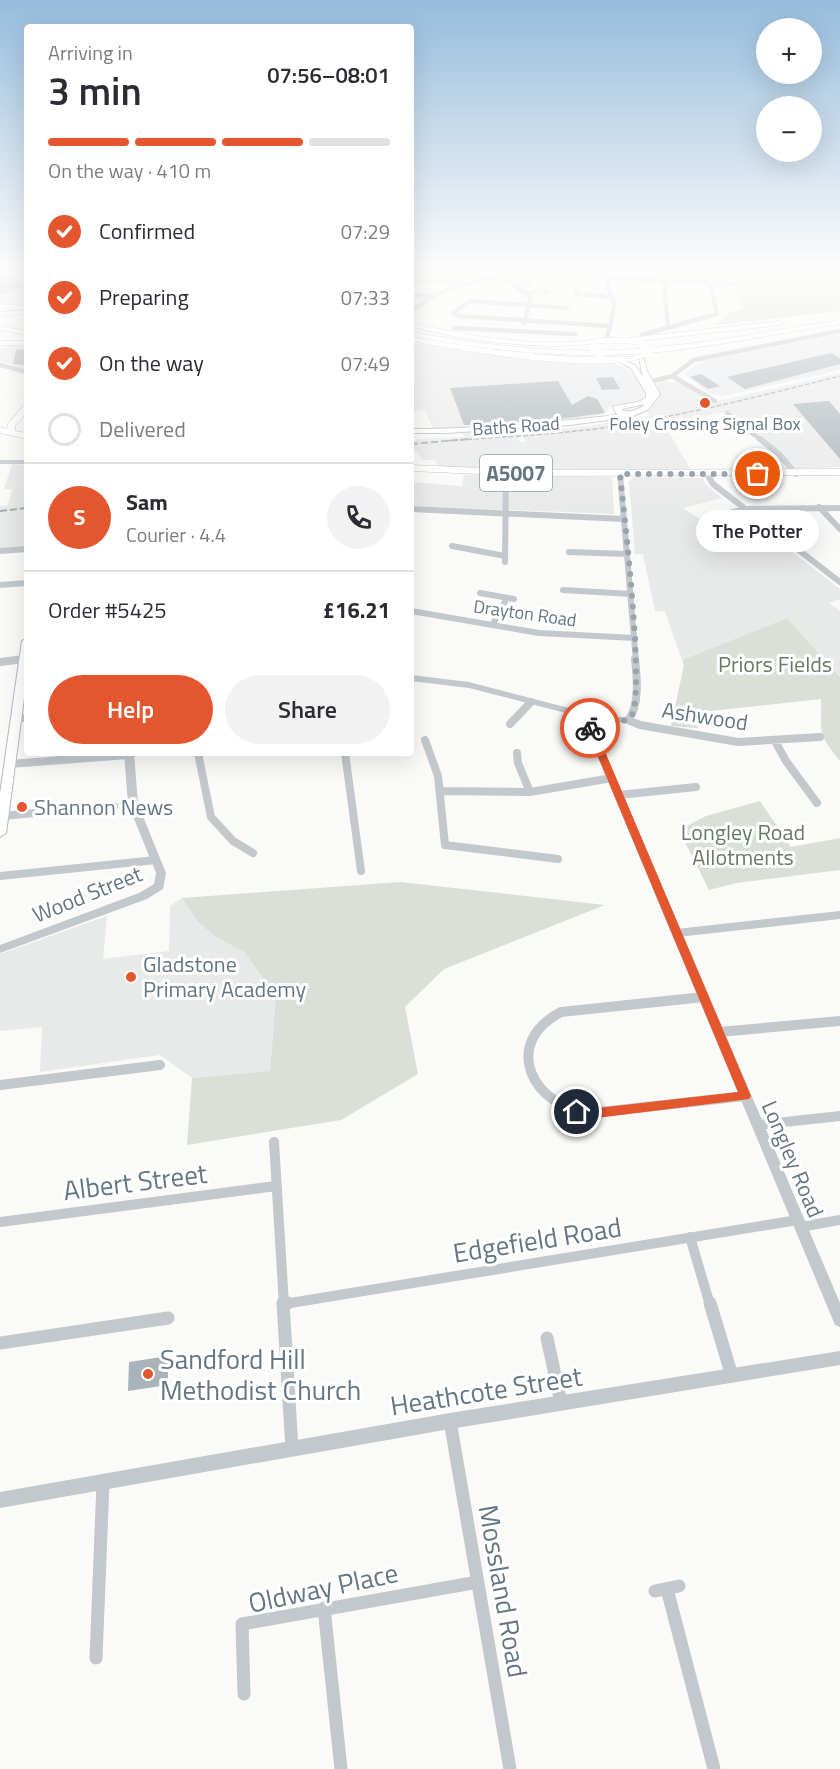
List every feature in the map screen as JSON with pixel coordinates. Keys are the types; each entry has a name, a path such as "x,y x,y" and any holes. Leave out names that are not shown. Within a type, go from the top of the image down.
{"main road":[{"path":"491,352 617,361 673,352"},
{"path":"532,352 632,352"},
{"path":"595,352 600,356 634,367 650,393 649,399 644,403 619,407 618,411 607,419"},
{"path":"618,411 634,413 654,399 655,389 648,379 645,352"},
{"path":"627,406 634,413"},
{"name":"Baths Road","path":"414,431 607,419 634,413"},
{"path":"0,428 22,415"},
{"path":"11,432 11,426 22,415"},
{"path":"0,428 24,435"},
{"name":"A5007","path":"414,468 506,473 796,474 840,472"},
{"path":"0,833 9,764 22,718 24,689"}],"street":[{"path":"648,379 672,376 694,360 734,352"},
{"path":"0,365 24,371"},
{"path":"672,376 715,401"},
{"path":"727,413 780,454 796,474"},
{"path":"0,462 24,462"},
{"path":"452,546 505,559 506,473"},
{"path":"620,474 637,677 633,714 628,720"},
{"path":"707,474 713,484 840,582"},
{"path":"819,507 840,529"},
{"path":"706,519 745,509 840,508"},
{"path":"414,509 624,519"},
{"path":"720,515 758,543"},
{"path":"0,551 24,549"},
{"path":"569,552 627,554"},
{"path":"0,585 24,583"},
{"path":"563,590 630,594"},
{"path":"480,593 511,598 493,624"},
{"name":"Drayton Road","path":"414,611 539,633 635,638"},
{"path":"0,662 24,659"},
{"name":"Ashwood","path":"414,678 453,681 585,715 620,721 628,720 640,725 738,742 820,737"},
{"path":"510,724 531,702"},
{"name":"Longley Road","path":"585,715 840,1320"},
{"path":"424,740 431,748 441,791 445,845 558,859"},
{"path":"775,741 817,803"},
{"path":"517,753 518,763 530,792"},
{"path":"9,764 105,756"},
{"name":"Wood Street","path":"0,949 155,890 159,886 161,873 133,804 129,756"},
{"path":"199,756 211,817 233,841 253,853"},
{"path":"345,756 361,871"},
{"path":"441,791 530,792 612,778"},
{"path":"619,795 696,787"},
{"path":"2,811 114,806"},
{"path":"0,876 156,860"},
{"path":"677,933 840,915"},
{"path":"704,997 561,1012 544,1022 532,1036 528,1053 530,1071 534,1080 548,1096 567,1108 589,1114 745,1096"},
{"path":"719,1032 840,1021"},
{"path":"0,1085 160,1065"},
{"path":"758,1125 840,1116"},
{"path":"274,1142 292,1449"},
{"name":"Albert Street","path":"0,1221 276,1186"},
{"name":"Edgefield Road","path":"284,1304 690,1237 840,1220"},
{"path":"690,1237 732,1376"},
{"path":"0,1343 168,1318"},
{"path":"548,1338 561,1403"},
{"name":"Heathcote Street","path":"0,1500 450,1421 840,1358"},
{"name":"Mossland Road","path":"450,1421 510,1769"},
{"path":"96,1658 103,1483"},
{"name":"Oldway Place","path":"244,1694 242,1624 478,1582"},
{"path":"667,1589 714,1769"},
{"path":"324,1608 341,1769"}],"shaded area":[{"path":"0,352 24,352 24,368 0,361"},
{"path":"414,352 470,352 515,358 610,363 628,368 645,394 641,400 615,404 604,414 586,418 433,429 425,410 414,411"},
{"path":"752,352 840,352 840,369 723,396 710,394 684,374 695,365"},
{"path":"840,373 840,467 797,469 729,411 645,428 648,431 666,428 692,471 438,467 435,460 422,460 417,451 414,451 414,440 418,439 465,437 461,433 514,429 520,442 526,442 521,433 650,416 646,410 660,396 657,384 663,381 684,384 714,402"},
{"path":"12,464 24,465 24,547 0,548 0,506 8,505 12,489 4,489"},
{"path":"464,475 612,477 614,514 414,506 414,482 462,486"},
{"path":"634,477 703,478 705,484 722,498 683,508 721,533 737,529 759,545 777,540 840,589 840,599 829,603 840,611 840,677 787,618 682,660 665,612 655,611 643,554 635,554 629,481"},
{"name":"Gladstone Primary Academy","path":"182,898 198,922 216,937 244,952 276,996 270,1071 192,1078 160,1055 40,1072 42,1027 0,1031 0,954 107,916 103,959 169,951 170,906"}],"green space":[{"name":"Priors Fields","path":"787,618 840,677 840,761 827,744 822,732 821,699 701,712 697,728 671,726 684,665 682,660"},
{"name":"Longley Road Allotments","path":"760,801 791,847 840,838 840,870 737,883 709,890 679,830 706,816"},
{"path":"400,882 605,905 444,969 405,1007 418,1074 341,1120 187,1145 192,1078 270,1071 276,996 244,952 216,937 198,922 182,898"}],"building":[{"path":"16,352 24,352 24,365 13,364"},
{"path":"831,353 840,358 840,364 745,389 727,377"},
{"path":"701,374 720,386 708,389 690,377"},
{"path":"613,377 620,389 602,390 596,378"},
{"path":"558,381 572,405 588,396 597,399 605,413 560,419 464,425 450,388"},
{"path":"829,401 840,414 840,459 793,404"},
{"name":"Sandford Hill Methodist Church","path":"168,1356 168,1385 128,1391 129,1362"}],"railway":[{"path":"446,441 602,428 662,418 840,376"},
{"path":"414,444 468,439"},
{"path":"0,511 24,508"}],"way so far":[{"path":"590,728 585,715 620,721 628,720 633,714 636,694 635,638 620,474 758,474"}],"place":[{"name":"Foley Crossing Signal Box","path":"705,403"},
{"name":"The Potter","path":"758,474"},
{"name":"Shannon News","path":"22,807"},
{"name":"Gladstone Primary Academy","path":"131,977"},
{"name":"Sandford Hill Methodist Church","path":"148,1374"}],"route":[{"path":"577,1112 589,1114 745,1096 590,728"}]}
